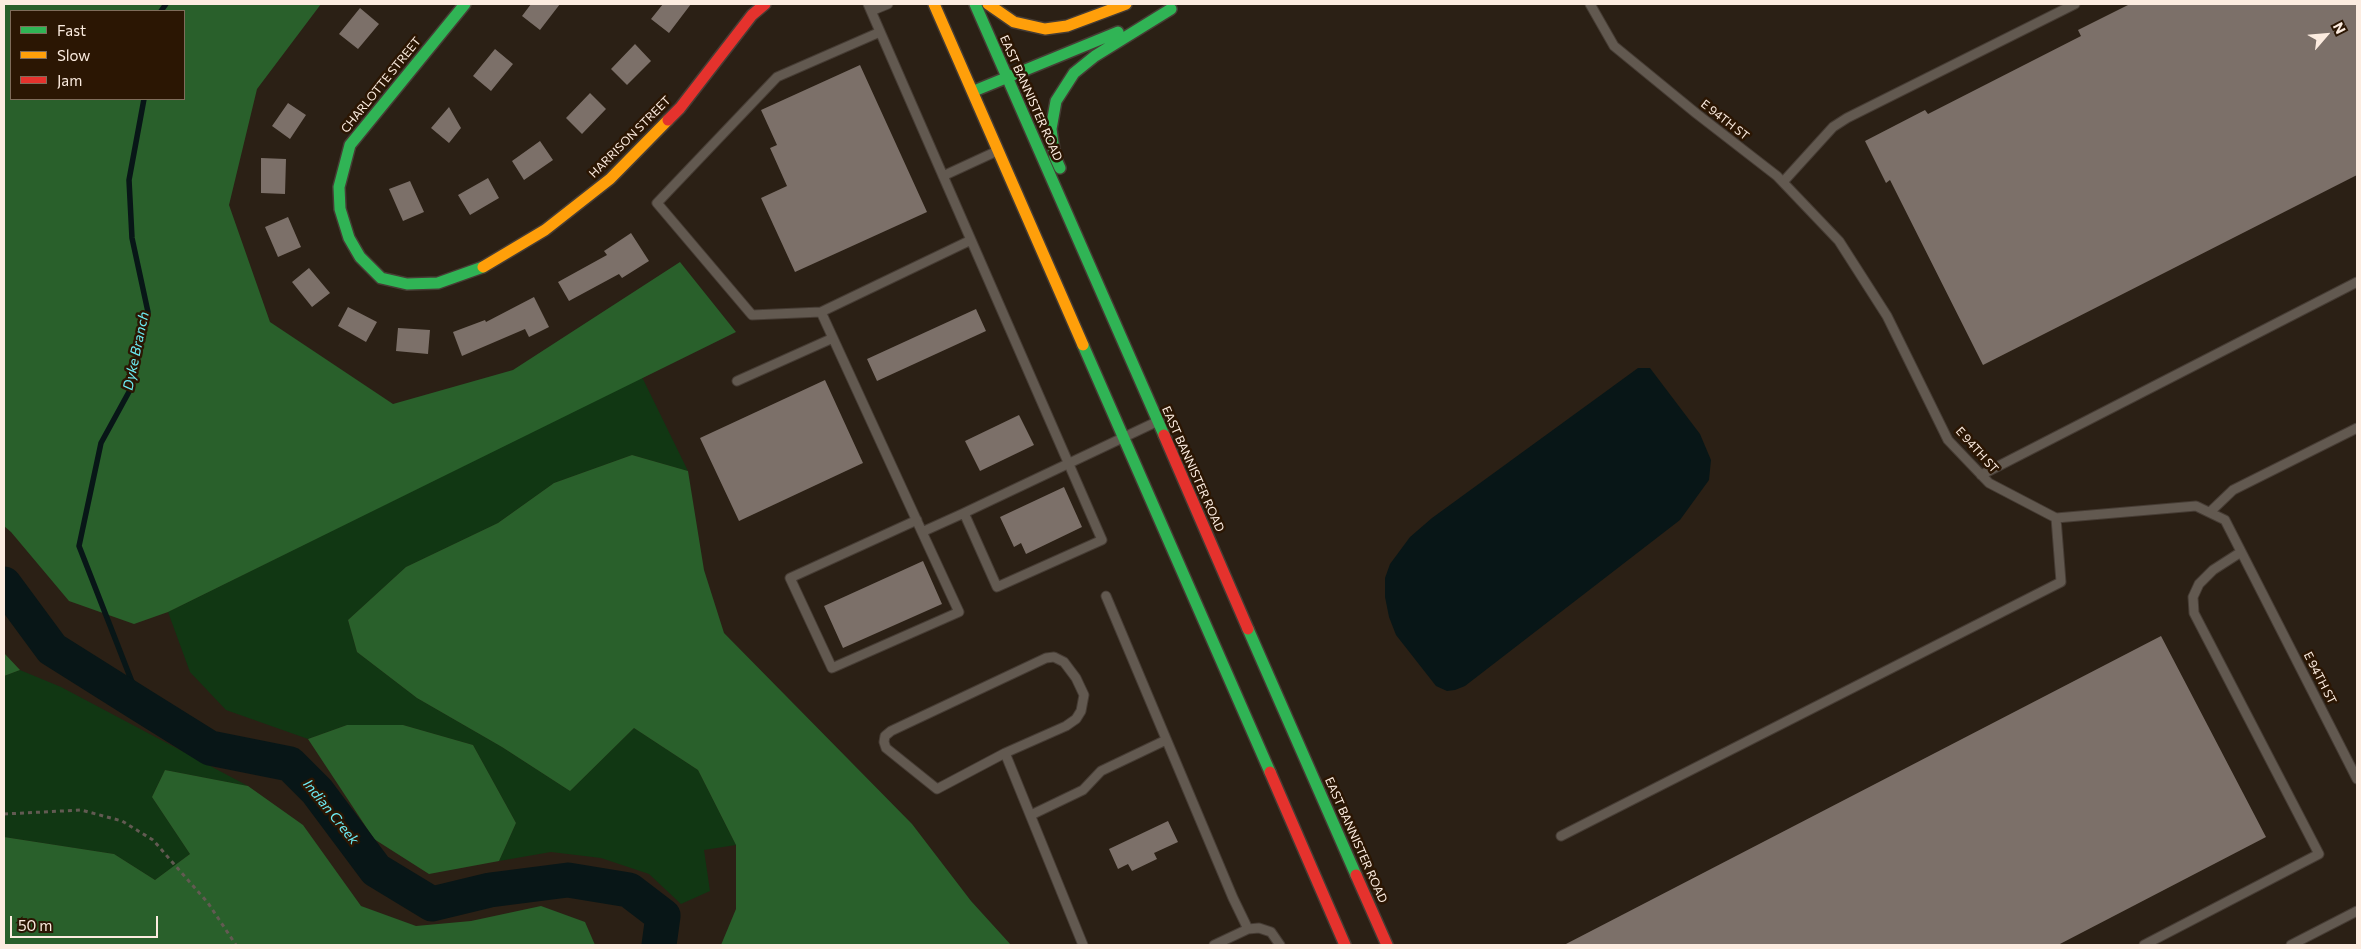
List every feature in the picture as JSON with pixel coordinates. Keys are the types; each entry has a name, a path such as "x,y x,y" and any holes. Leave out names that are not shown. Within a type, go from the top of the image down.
{"main road":[{"name":"CHARLOTTE STREET","path":"356,250 349,238 340,202 339,187 350,144 465,4"},
{"name":"HARRISON STREET","path":"356,250 381,278 407,284 438,283 483,266 545,230 610,179 680,108 752,14 765,4"},
{"path":"934,4 1000,150 1345,945"},
{"name":"EAST BANNISTER ROAD","path":"975,4 1387,945"},
{"path":"988,4 1014,22 1045,29 1067,26 1126,4"},
{"path":"974,91 1184,4"},
{"path":"1124,345 1103,269 1055,157 1051,129 1056,101 1074,73 1095,56 1171,9"}],"lane":[{"path":"888,4 870,7 1102,540 997,587 964,512"},
{"name":"E 94TH ST","path":"1590,4 1614,46 1783,182 1839,241 1887,316 1948,440 1988,483 2056,518 2196,506 2225,520 2357,779"},
{"path":"1783,182 1833,127 1847,118 2075,4"},
{"path":"880,32 777,77 657,203 752,315 821,312 971,240"},
{"path":"943,176 1000,150"},
{"path":"1981,475 2357,282"},
{"path":"821,312 917,520 959,612 832,668 790,578 917,520"},
{"path":"737,381 833,338"},
{"path":"922,532 1158,422"},
{"path":"2210,512 2234,490 2357,428"},
{"path":"1561,836 2061,582 2056,518"},
{"path":"2144,945 2319,854 2194,613 2193,597 2199,584 2213,570 2241,552"},
{"path":"1106,596 1248,929"},
{"path":"1046,658 1054,658 1064,662 1076,678 1084,695 1081,711 1076,719 1066,726 1005,754 937,790 886,748 884,742 885,736 891,731 1046,658"},
{"path":"1031,815 1083,790 1100,771 1166,740"},
{"path":"1005,754 1083,945"},
{"path":"2291,945 2357,911"},
{"path":"1214,945 1248,929 1259,928 1271,932 1280,945"}],"path":[{"path":"4,814 81,810 122,821 153,840 208,903 236,945"}],"green space":[{"path":"4,4 321,4 257,89 229,205 270,322 393,404 513,370 680,262 736,332 168,612 134,624 69,601 4,526"},
{"path":"642,377 688,471 632,455 554,483 498,523 406,567 348,620 357,652 417,698 502,747 570,791 634,728 698,770 736,845 704,850 710,891 681,904 649,874 601,858 551,852 499,861 516,823 473,745 403,725 347,725 308,739 226,710 190,672 168,612"},
{"path":"632,455 688,471 704,570 724,633 912,824 971,901 1011,945 721,945 736,909 736,845 698,770 634,728 570,791 502,747 417,698 357,652 348,620 406,567 498,523 554,483"},
{"path":"4,653 20,670 4,676"},
{"path":"20,670 61,687 248,786 165,770 152,797 190,854 155,880 114,854 4,837 4,676"},
{"path":"347,725 403,725 473,745 516,823 499,861 429,874 374,839 308,739"},
{"path":"165,770 248,786 303,825 361,906 416,926 471,921 541,906 585,922 595,945 4,945 4,837 114,854 155,880 190,854 152,797"}],"shaded area":[{"path":"1638,368 1650,368 1700,434 1711,460 1709,480 1680,520 1465,686 1447,691 1436,686 1396,635 1389,617 1385,597 1385,578 1390,564 1410,537 1432,518"}],"building":[{"path":"531,4 560,4 540,30 522,16"},
{"path":"663,4 691,4 669,33 651,19"},
{"path":"2130,4 2357,4 2357,175 1983,365 1890,180 1886,183 1865,141 1925,110 1928,114 2081,36 2078,30"},
{"path":"360,8 379,24 358,49 339,34"},
{"path":"635,44 651,61 627,85 611,69"},
{"path":"495,49 513,64 491,91 473,76"},
{"path":"860,65 927,212 795,272 761,198 787,186 770,148 777,145 761,110"},
{"path":"590,93 606,109 582,134 566,118"},
{"path":"288,103 306,115 290,139 272,126"},
{"path":"449,107 461,128 449,143 431,128"},
{"path":"540,141 553,160 524,180 512,161"},
{"path":"261,158 286,159 285,194 261,193"},
{"path":"488,178 499,198 470,215 458,195"},
{"path":"410,181 424,212 403,221 389,189"},
{"path":"288,217 301,247 278,257 265,227"},
{"path":"631,233 649,261 622,278 619,274 569,301 558,282 607,255 604,251"},
{"path":"309,268 330,293 312,307 292,282"},
{"path":"534,297 549,327 529,337 525,329 462,356 453,332 485,320 486,322"},
{"path":"348,307 377,322 366,342 338,326"},
{"path":"976,309 986,331 877,381 867,359"},
{"path":"398,328 430,330 428,354 396,351"},
{"path":"825,380 863,463 739,521 700,438"},
{"path":"1019,415 1034,445 980,471 965,441"},
{"path":"1064,487 1082,527 1026,554 1021,543 1014,547 1000,517"},
{"path":"923,561 942,604 843,648 824,606"},
{"path":"2161,636 2266,837 2058,945 1564,945"},
{"path":"1168,821 1178,842 1154,853 1157,859 1132,871 1128,864 1118,869 1109,849"}],"waterway":[{"name":"Dyke Branch","path":"162,10 166,4"},
{"name":"Dyke Branch","path":"141,705 79,546 101,443 130,390 148,312 132,238 129,180 144,100"},
{"name":"Indian Creek","path":"4,584 52,649 210,748 290,764 317,791 376,870 432,904 490,890 568,880 629,890 663,916 659,945"}],"traffic: fast":[{"path":"465,4 350,145 339,187 340,209 349,238 360,257 381,278 407,284 438,283 483,267"},
{"path":"975,4 1164,435"},
{"path":"1060,168 1055,157 1051,129 1056,101 1074,73 1095,56 1171,9"},
{"path":"974,91 1118,32"},
{"path":"1083,345 1270,772"},
{"path":"1248,629 1356,875"}],"traffic: slow":[{"path":"934,4 1083,345"},
{"path":"988,4 1014,22 1045,29 1067,26 1126,4"},
{"path":"483,267 545,230 610,179 668,120"}],"traffic: jam":[{"path":"668,120 680,108 752,15 765,4"},
{"path":"1164,435 1248,629"},
{"path":"1270,772 1345,945"},
{"path":"1356,875 1387,945"}]}
